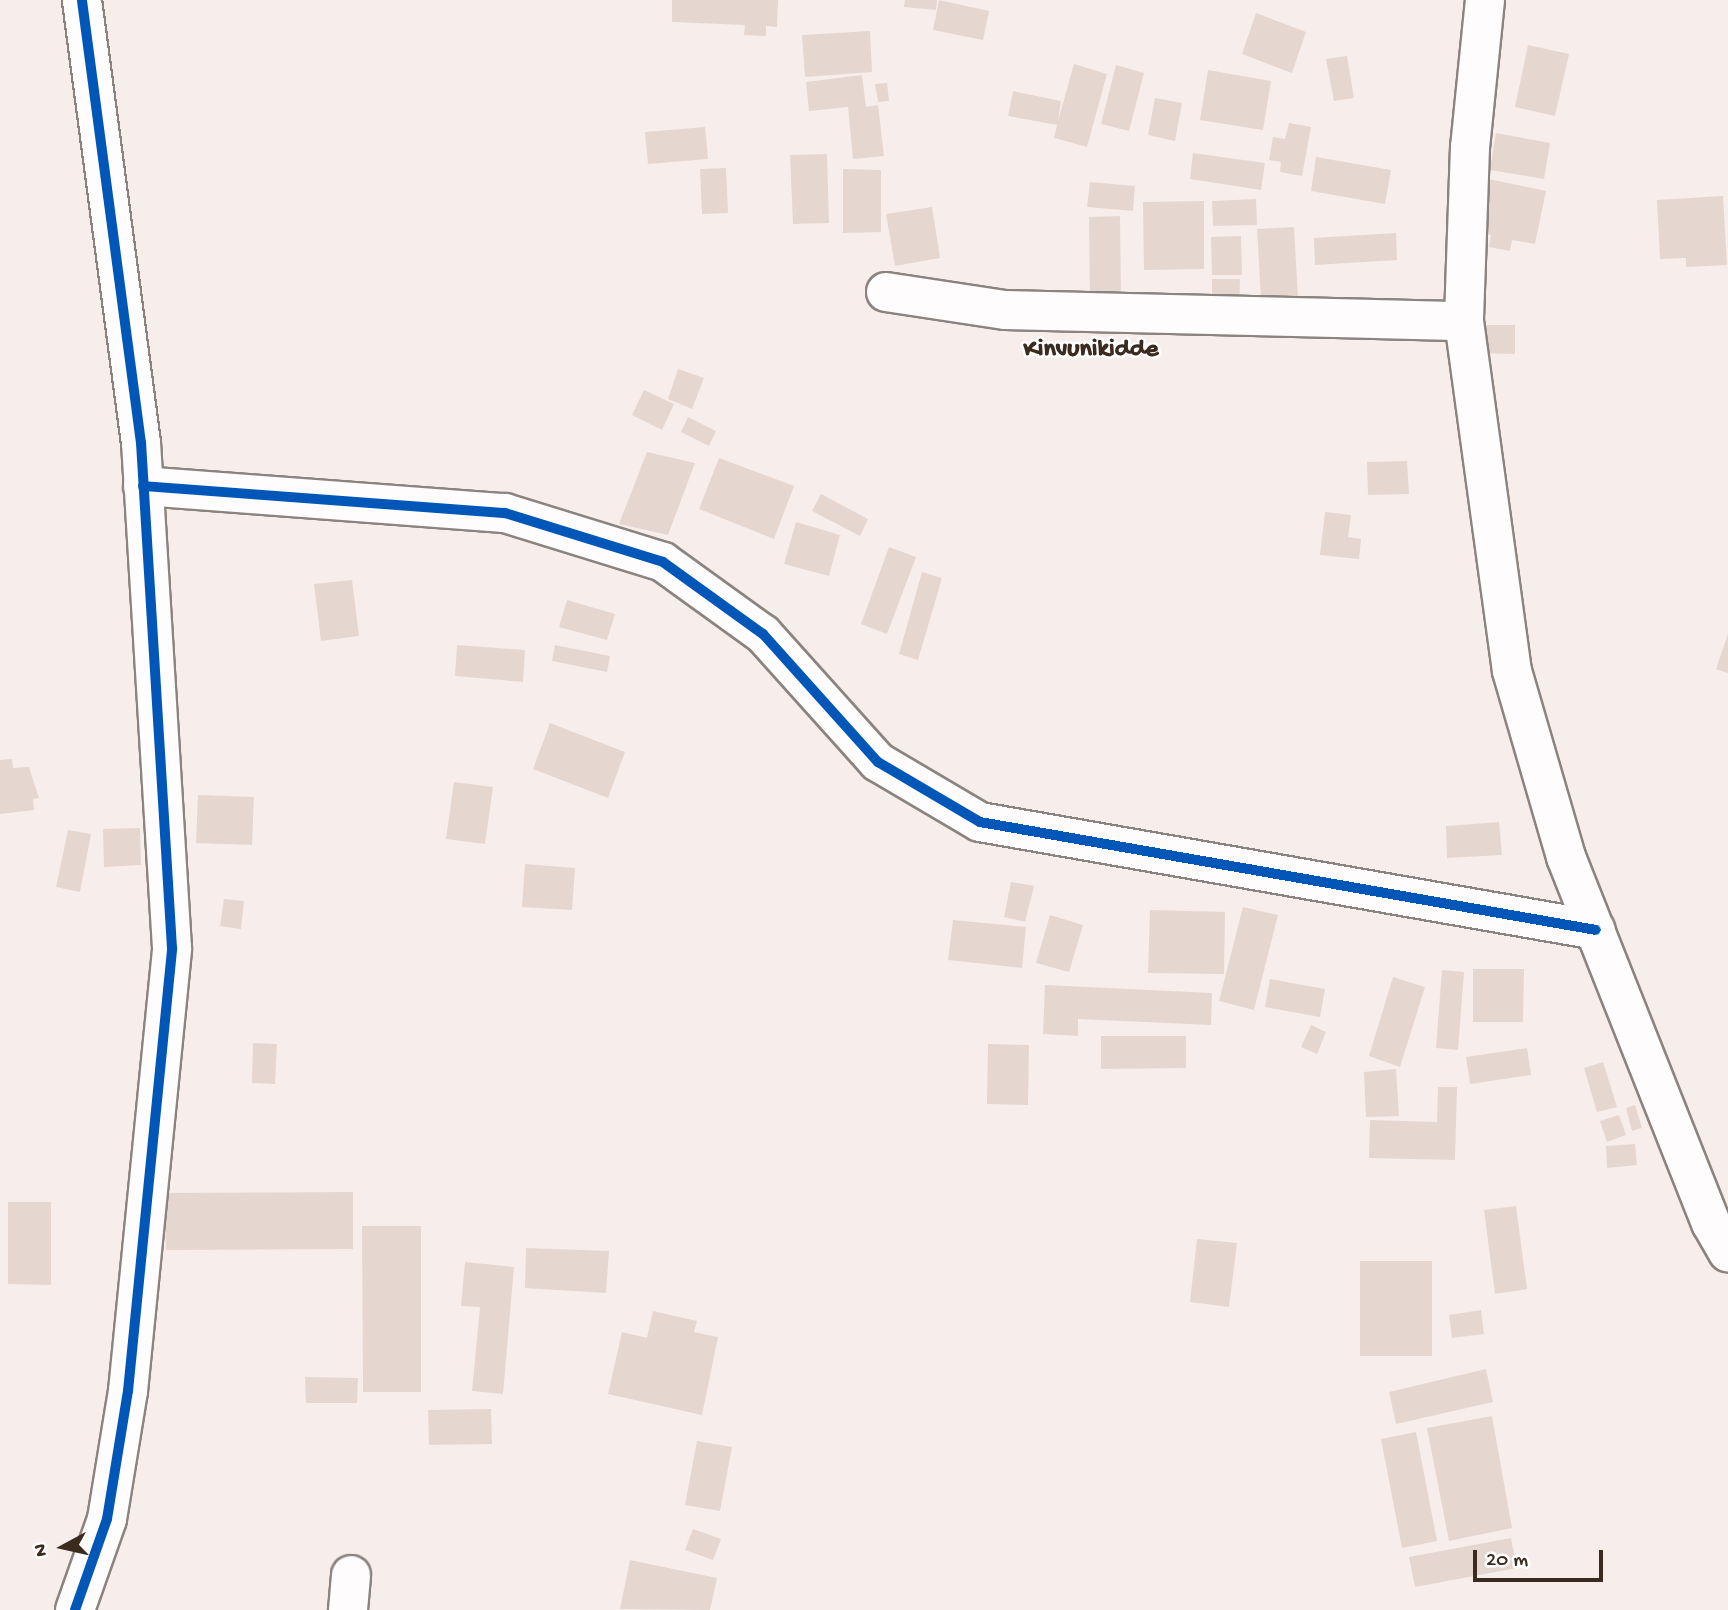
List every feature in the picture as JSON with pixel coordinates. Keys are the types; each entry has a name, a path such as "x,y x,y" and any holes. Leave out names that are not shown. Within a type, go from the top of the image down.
{"street":[{"path":"75,1610 107,1519 128,1391 172,948 143,486 82,0"},
{"path":"1485,0 1469,147 1464,321 1512,671 1566,857 1711,1223 1728,1252"},
{"path":"886,292 1005,310 1464,321"},
{"path":"143,486 518,517 663,562 763,634 878,762 979,822 1596,930"}],"building":[{"path":"672,0 778,0 777,27 766,26 766,36 744,35 745,25 672,22"},
{"path":"905,0 937,0 936,10 904,7"},
{"path":"939,0 989,11 983,40 933,30"},
{"path":"1256,13 1306,32 1292,73 1242,54"},
{"path":"870,31 872,72 805,77 802,35"},
{"path":"1528,45 1569,54 1555,116 1515,107"},
{"path":"1347,56 1354,98 1334,101 1326,59"},
{"path":"1074,64 1107,74 1087,147 1054,138 1057,125 1008,116 1013,91 1061,101 1058,121"},
{"path":"1116,65 1144,73 1129,131 1101,124"},
{"path":"1208,70 1271,81 1263,130 1200,120"},
{"path":"862,75 866,107 878,105 884,156 853,159 848,107 809,111 806,82"},
{"path":"887,83 889,101 878,102 875,84"},
{"path":"1155,98 1182,103 1175,141 1148,135"},
{"path":"1289,123 1311,127 1302,176 1280,172 1281,162 1269,160 1273,137 1285,139"},
{"path":"705,127 708,159 648,164 645,132"},
{"path":"1496,133 1550,143 1544,179 1490,170"},
{"path":"1193,153 1265,163 1261,190 1190,179"},
{"path":"827,154 829,223 793,224 790,155"},
{"path":"1316,157 1391,170 1385,204 1311,191"},
{"path":"726,168 728,213 702,214 700,169"},
{"path":"843,169 881,170 881,232 843,233"},
{"path":"1489,179 1546,191 1535,244 1512,240 1510,251 1489,247 1491,235 1478,232"},
{"path":"1090,182 1135,186 1133,211 1087,207"},
{"path":"1723,196 1727,265 1686,267 1686,258 1660,259 1657,200"},
{"path":"1256,199 1257,225 1213,226 1212,201"},
{"path":"1204,201 1204,269 1144,270 1143,202"},
{"path":"932,207 940,258 895,266 886,214"},
{"path":"1120,216 1121,298 1090,299 1089,217"},
{"path":"1294,227 1298,297 1261,298 1257,229"},
{"path":"1396,233 1397,260 1315,265 1314,238"},
{"path":"1241,236 1242,275 1212,275 1211,237"},
{"path":"1212,279 1240,279 1239,312 1212,312"},
{"path":"1473,325 1515,325 1515,354 1473,353"},
{"path":"678,369 704,378 692,409 668,399"},
{"path":"644,390 674,404 662,430 632,415"},
{"path":"688,417 716,431 709,446 681,432"},
{"path":"647,452 695,463 668,535 619,524"},
{"path":"719,458 794,486 774,539 699,509"},
{"path":"1407,461 1409,494 1368,495 1367,462"},
{"path":"821,494 868,519 860,536 812,511"},
{"path":"1325,512 1351,515 1348,537 1361,539 1359,559 1320,555"},
{"path":"796,522 840,535 829,576 784,564"},
{"path":"889,547 916,557 887,634 861,624"},
{"path":"922,572 942,578 918,660 899,654"},
{"path":"352,580 359,636 321,641 314,584"},
{"path":"567,600 615,614 607,640 559,627"},
{"path":"1728,634 1728,673 1716,669"},
{"path":"457,645 525,650 523,682 455,676"},
{"path":"555,645 610,656 607,672 552,661"},
{"path":"550,723 625,752 608,798 533,769"},
{"path":"12,759 13,768 29,767 39,798 33,799 34,810 0,814 0,760"},
{"path":"454,782 493,787 485,844 446,839"},
{"path":"198,795 254,797 252,845 196,843"},
{"path":"1499,822 1502,855 1447,858 1446,826"},
{"path":"140,828 141,865 104,867 103,829"},
{"path":"68,830 91,834 80,892 56,887"},
{"path":"525,864 575,868 572,910 522,907"},
{"path":"1011,882 1034,886 1025,922 1004,917"},
{"path":"224,899 244,901 241,929 220,926"},
{"path":"1243,907 1278,915 1254,1010 1219,1001"},
{"path":"1150,910 1225,912 1224,974 1148,973"},
{"path":"1050,915 1083,925 1069,972 1036,963"},
{"path":"953,920 1026,927 1022,968 948,960"},
{"path":"1473,969 1524,969 1523,1022 1473,1022"},
{"path":"1442,970 1464,972 1458,1050 1436,1048"},
{"path":"1393,977 1425,987 1400,1067 1369,1056"},
{"path":"1270,979 1325,989 1320,1017 1265,1007"},
{"path":"1045,985 1212,993 1211,1025 1078,1019 1078,1036 1043,1034"},
{"path":"1311,1025 1326,1032 1317,1054 1301,1047"},
{"path":"1101,1036 1186,1036 1186,1068 1101,1069"},
{"path":"253,1043 277,1044 275,1084 252,1083"},
{"path":"988,1044 1029,1045 1028,1105 987,1104"},
{"path":"1527,1048 1531,1075 1470,1084 1466,1057"},
{"path":"1603,1062 1617,1107 1597,1112 1584,1068"},
{"path":"1396,1069 1399,1116 1366,1117 1364,1072"},
{"path":"1438,1087 1457,1087 1455,1160 1369,1158 1370,1120 1437,1122"},
{"path":"1635,1105 1642,1128 1632,1131 1626,1108"},
{"path":"1619,1115 1626,1135 1607,1142 1600,1121"},
{"path":"1635,1144 1637,1165 1607,1168 1606,1146"},
{"path":"353,1192 353,1249 166,1250 165,1193"},
{"path":"8,1202 51,1202 51,1285 8,1284"},
{"path":"1516,1206 1527,1289 1495,1294 1484,1210"},
{"path":"362,1226 421,1226 421,1392 363,1392"},
{"path":"1197,1239 1237,1243 1229,1307 1190,1302"},
{"path":"526,1248 609,1251 606,1293 525,1288"},
{"path":"1360,1261 1432,1261 1432,1356 1360,1356"},
{"path":"465,1262 514,1267 503,1394 472,1391 480,1307 461,1306"},
{"path":"1481,1310 1484,1334 1452,1338 1449,1315"},
{"path":"653,1311 697,1321 694,1332 718,1337 702,1415 608,1394 622,1332 647,1338"},
{"path":"1486,1369 1493,1402 1396,1424 1389,1392"},
{"path":"305,1377 358,1378 357,1403 306,1403"},
{"path":"491,1409 492,1444 429,1445 428,1410"},
{"path":"1492,1416 1512,1528 1449,1541 1427,1428"},
{"path":"1416,1432 1437,1541 1402,1548 1381,1439"},
{"path":"697,1441 732,1447 720,1511 685,1505"},
{"path":"693,1529 721,1539 713,1560 685,1550"},
{"path":"1511,1538 1517,1568 1415,1587 1409,1557"},
{"path":"630,1560 717,1578 710,1610 620,1609"}],"cycle path":[{"path":"75,1610 107,1519 128,1391 172,948 141,443 82,0"},
{"path":"143,486 505,513 663,562 763,634 878,762 980,822 1596,930"}],"district":[{"name":"Kinvunikidde","path":"1091,351"}]}
